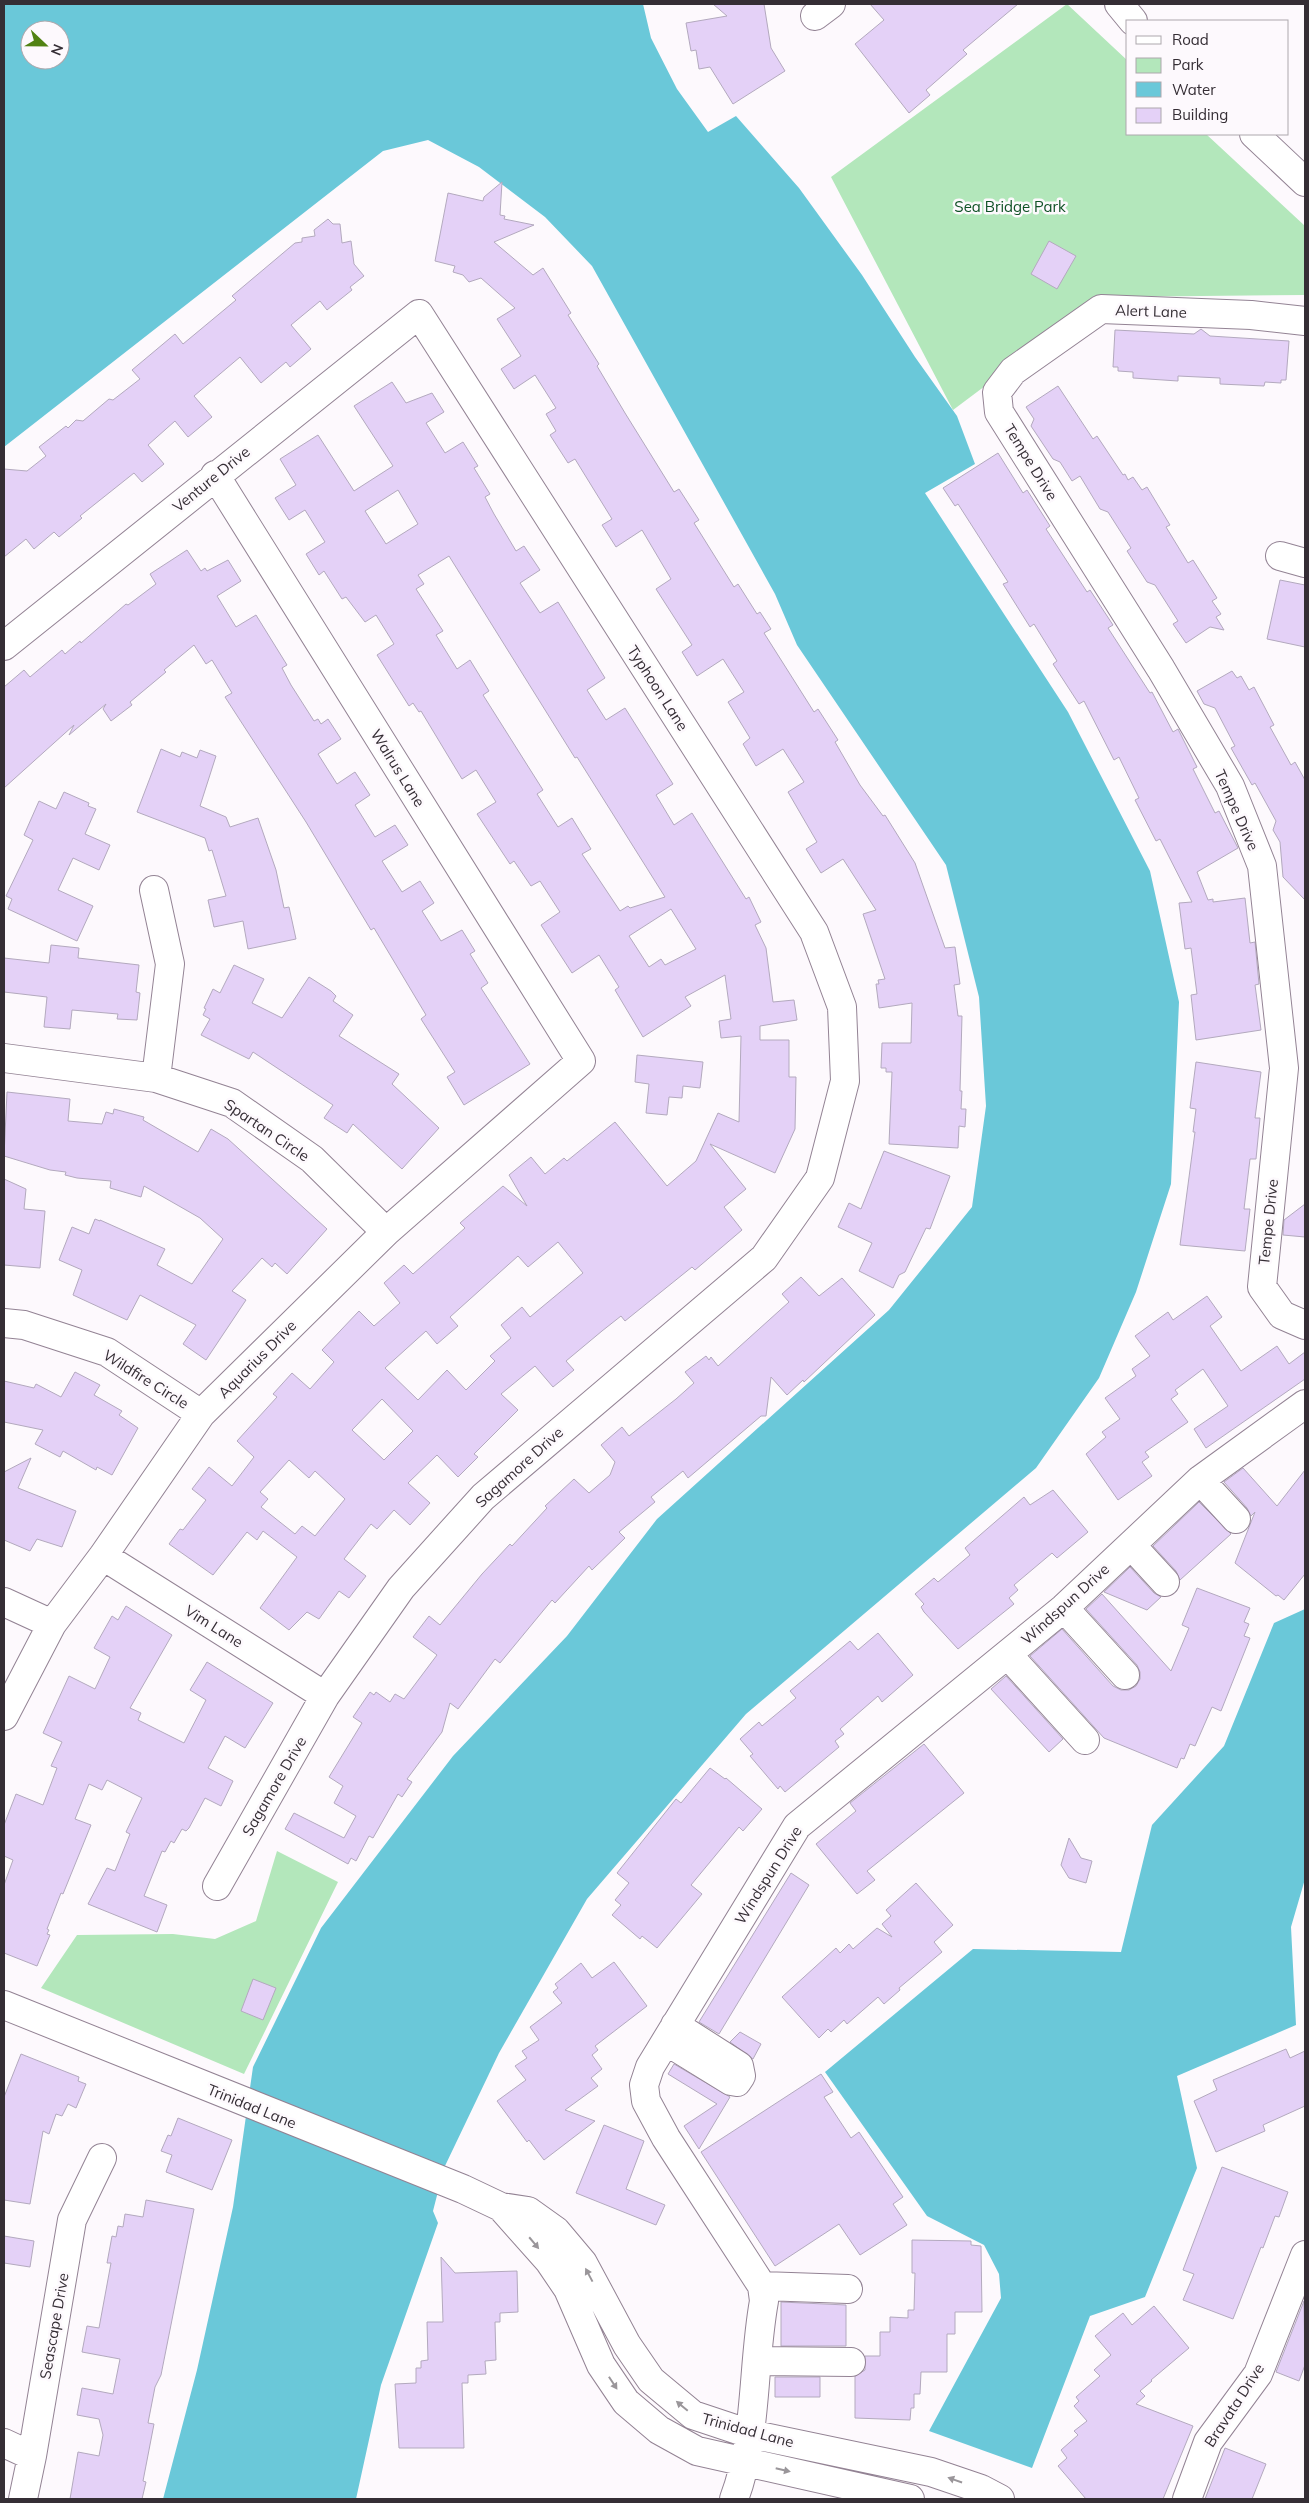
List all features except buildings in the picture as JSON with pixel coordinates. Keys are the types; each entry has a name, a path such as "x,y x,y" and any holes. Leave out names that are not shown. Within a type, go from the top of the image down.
{"street":[{"path":"1255,135 1305,182"},
{"name":"Alert Lane","path":"997,392 1014,371 1101,309 1251,315 1305,321"},
{"name":"Venture Drive","path":"4,646 419,314"},
{"name":"Typhoon Lane","path":"419,314 814,932 842,1007 845,1081"},
{"name":"Tempe Drive","path":"997,392 999,412 1162,669 1230,786 1262,866 1284,1068 1262,1287 1282,1315 1305,1325"},
{"name":"Walrus Lane","path":"215,476 580,1061"},
{"path":"154,890 170,964 156,1078"},
{"name":"Spartan Circle","path":"4,1058 156,1078 232,1103 312,1159 386,1232"},
{"name":"Aquarius Drive","path":"4,1716 52,1624 103,1556 201,1414 386,1232 580,1061"},
{"name":"Sagamore Drive","path":"217,1886 325,1696 401,1588 483,1497 764,1258 820,1178 845,1081"},
{"name":"Wildfire Circle","path":"4,1323 24,1325 107,1352 201,1414"},
{"name":"Windspun Drive","path":"762,2286 666,2138 646,2101 644,2085 650,2067 796,1826 973,1680 1008,1655 1064,1608 1200,1480 1305,1404"},
{"path":"1200,1480 1236,1519"},
{"path":"1131,1545 1165,1582"},
{"name":"Vim Lane","path":"103,1556 325,1696"},
{"path":"4,1602 52,1624"},
{"path":"1064,1608 1125,1675"},
{"path":"1008,1655 1085,1740"},
{"name":"Trinidad Lane","path":"4,2005 244,2103 463,2189 501,2207 528,2211 556,2231 583,2263 627,2344 652,2380 693,2415 750,2434 931,2472 981,2489 1000,2499"},
{"name":"Seascape Drive","path":"23,2499 72,2220 102,2158"},
{"name":"Trinidad Lane","path":"501,2207 549,2261 568,2289 601,2365 626,2402 659,2430 697,2451 910,2499"},
{"name":"Bravata Drive","path":"1187,2499 1211,2436 1258,2374 1305,2255"},
{"path":"734,2499 745,2462 750,2434 764,2301 762,2286 848,2290"},
{"path":"758,2360 851,2362"},
{"path":"4,2443 32,2456"}],"green space":[{"name":"Sea Bridge Park","path":"1067,4 1126,59 1126,135 1207,135 1305,226 1305,295 1104,297 953,410 831,177"},
{"path":"277,1851 338,1882 244,2074 41,1988 77,1935 173,1934 215,1939 256,1921"}],"water":[{"path":"4,4 643,4 651,38 677,89 708,132 736,116 799,188 862,275 915,357 957,416 975,464 925,493 1068,712 1150,871 1179,1002 1171,1184 1136,1292 1099,1378 1036,1468 746,1714 587,1899 499,2053 444,2168 433,2211 438,2223 381,2385 356,2499 163,2499 197,2370 233,2207 253,2067 321,1928 453,1756 567,1636 657,1519 889,1310 972,1207 986,1106 979,997 946,865 797,645 775,594 592,266 545,217 479,167 428,140 383,151 4,447"},
{"path":"1305,1609 1305,1879 1291,1927 1296,2025 1177,2076 1197,2168 1145,2297 1090,2316 1032,2468 929,2431 1001,2298 999,2274 984,2245 927,2216 825,2072 973,1949 1121,1952 1152,1825 1224,1746 1274,1623"}]}
